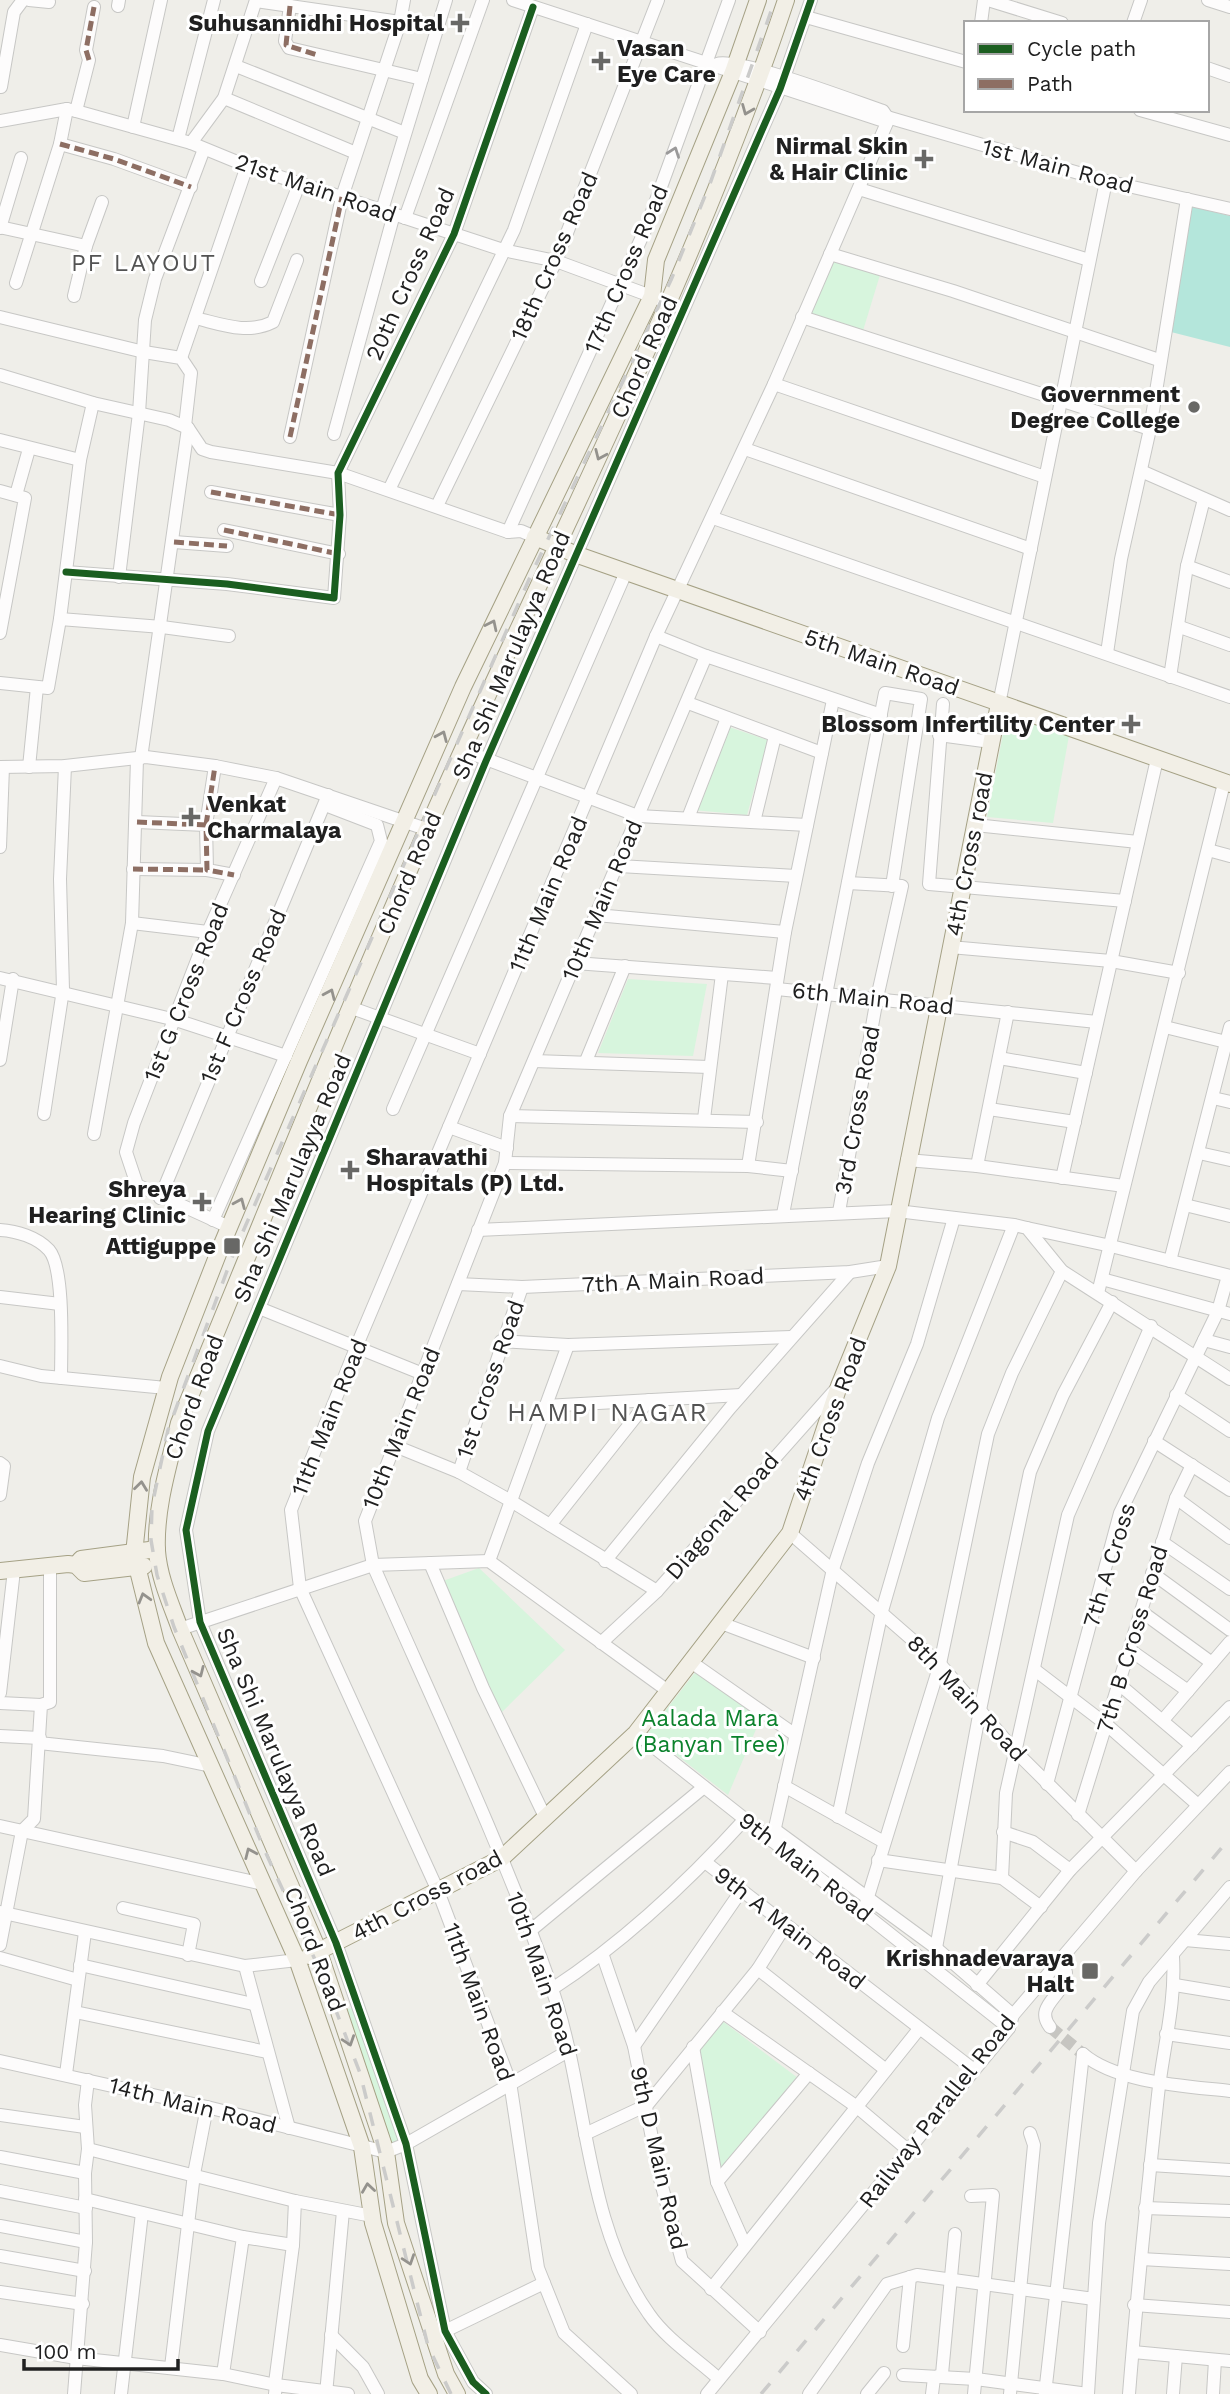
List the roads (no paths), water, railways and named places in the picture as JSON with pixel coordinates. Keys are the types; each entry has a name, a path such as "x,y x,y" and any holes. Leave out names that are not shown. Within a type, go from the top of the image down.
{"main road":[{"name":"Chord Road","path":"429,2394 420,2379 372,2216 362,2147 297,1960 156,1643 135,1561 142,1477 166,1388 229,1227 463,687 652,296 656,260 734,68 758,0"},
{"name":"Chord Road","path":"457,2394 446,2374 397,2223 386,2152 319,1952 180,1629 158,1555 163,1487 179,1423 426,830 669,303 760,76 786,0"},
{"name":"5th Main Road","path":"535,537 676,590 1227,783"},
{"name":"4th Cross road","path":"938,1005 999,704"},
{"name":"4th Cross Road","path":"580,1788 636,1733 790,1533 839,1386 888,1266 938,1005"},
{"path":"7,1570 76,1565 81,1559 135,1561 158,1555"},
{"name":"4th Cross road","path":"297,1960 319,1952 502,1858 580,1788"}],"street":[{"path":"0,95 3,48 14,12 23,0"},
{"path":"29,0 48,2"},
{"path":"133,127 161,0"},
{"path":"184,141 214,0"},
{"path":"184,141 224,98 256,0 400,22"},
{"path":"290,437 342,197 386,68 404,0"},
{"path":"334,434 393,214 405,132 446,0"},
{"path":"393,214 483,0"},
{"name":"1st Main Road","path":"513,0 643,43 760,76 881,120 888,118 1106,181 1230,208"},
{"name":"18th Cross Road","path":"437,506 556,261 658,0"},
{"name":"17th Cross Road","path":"508,532 646,228 712,63 729,0"},
{"name":"Sha Shi Marulayya Road","path":"486,2394 473,2382 445,2330 406,2144 336,1943 200,1622 186,1530 208,1431 486,761 782,84 811,0"},
{"path":"981,21 986,0 1055,21"},
{"path":"1134,21 1141,0"},
{"path":"1208,0 1230,7"},
{"path":"290,6 285,41 289,48 386,68 422,79"},
{"path":"16,283 89,60 86,50 94,7"},
{"name":"20th Cross Road","path":"338,473 454,234 533,7"},
{"path":"0,10 14,12"},
{"path":"806,17 964,61"},
{"path":"389,490 503,250 548,139 587,24"},
{"path":"236,66 405,132"},
{"path":"1209,69 1230,76"},
{"path":"224,98 356,153"},
{"name":"21st Main Road","path":"0,117 72,110 184,141 247,166 503,250 556,261 669,303"},
{"path":"1147,112 1230,135"},
{"name":"11th Main Road","path":"631,2394 564,2333 538,2268 510,2082 438,1891 300,1588 292,1510 356,1348 656,636 745,449 888,118"},
{"path":"60,144 114,159 191,187"},
{"path":"119,577 150,295 204,149"},
{"path":"21,158 0,228 86,246"},
{"path":"181,358 247,166"},
{"path":"999,704 1106,181"},
{"path":"261,281 300,182"},
{"path":"859,189 1090,260"},
{"path":"1107,653 1121,559 1150,429 1187,198"},
{"path":"74,296 86,246 102,202"},
{"path":"830,254 1159,360"},
{"path":"195,318 245,329 260,329 273,322 298,260"},
{"path":"0,317 144,352 181,358 191,373 174,542 139,758 132,923 94,1135"},
{"path":"803,317 1150,429"},
{"path":"0,375 187,427 202,449 211,453 338,473 508,532 522,531 535,537"},
{"path":"774,384 1045,477"},
{"path":"0,683 48,688 60,620 80,460 93,403"},
{"path":"0,439 29,449 80,460"},
{"path":"16,495 29,449"},
{"path":"745,449 1031,549"},
{"path":"1141,471 1230,510"},
{"path":"66,572 334,598 339,554 338,473"},
{"path":"0,491 25,498 0,633"},
{"path":"211,492 340,515"},
{"path":"1170,677 1180,627 1187,566 1204,499"},
{"path":"713,518 1230,697"},
{"path":"224,530 339,554"},
{"path":"174,542 228,546"},
{"path":"1187,566 1230,583"},
{"path":"393,1109 626,572"},
{"path":"60,620 162,627 229,636"},
{"path":"1180,627 1230,645"},
{"path":"656,636 706,656 880,715 783,1214"},
{"name":"10th Main Road","path":"706,656 619,866 510,1116 505,1163 365,1521 373,1565 502,1858 552,1989 570,2050 607,2222 629,2285 651,2318 719,2379"},
{"path":"29,767 37,687"},
{"name":"3rd Cross Road","path":"839,1212 897,886 921,699 886,693 880,715"},
{"path":"748,1166 785,932 833,700"},
{"path":"688,703 822,753"},
{"path":"943,704 928,882 1125,901"},
{"path":"688,818 727,718"},
{"path":"754,822 775,736"},
{"path":"939,736 991,742"},
{"path":"462,750 638,816 807,825"},
{"path":"0,847 2,767 65,766 139,758 215,766 275,778 372,822 380,830 380,841 213,1220"},
{"path":"1062,1178 1157,759"},
{"path":"44,1114 63,990 60,879 65,766"},
{"path":"207,870 206,825 215,766"},
{"name":"1st G Cross Road","path":"229,1227 160,1198 137,1185 126,1152 134,1123 208,932 275,778"},
{"path":"1098,1293 1227,783"},
{"path":"326,800 407,821 426,830"},
{"name":"1st F Cross Road","path":"160,1198 326,800"},
{"path":"137,822 206,825"},
{"path":"975,825 1138,842"},
{"path":"1208,850 1230,856"},
{"path":"619,866 796,876"},
{"path":"133,869 207,870 234,875"},
{"path":"848,883 897,886"},
{"path":"596,915 785,932"},
{"path":"132,923 208,932"},
{"path":"950,947 1111,961 1179,973"},
{"name":"6th Main Road","path":"575,963 722,974 826,995 1097,1022"},
{"path":"586,1061 625,966"},
{"path":"705,1119 722,974"},
{"path":"0,1059 6,979 63,990 176,1020 286,1056"},
{"path":"352,1008 480,1054"},
{"path":"977,1166 1009,1012"},
{"path":"1165,1027 1228,1043"},
{"path":"1170,1261 1230,1027"},
{"path":"999,1059 1086,1073"},
{"path":"534,1061 709,1067"},
{"path":"1213,1098 1230,1102"},
{"path":"989,1109 1075,1122"},
{"path":"510,1116 757,1122"},
{"path":"449,1127 507,1148"},
{"path":"1199,1153 1230,1160"},
{"path":"907,1160 977,1166 1124,1186"},
{"path":"505,1163 748,1166 792,1171"},
{"path":"1185,1205 1230,1216"},
{"path":"478,1230 783,1214 897,1211 1021,1227 1111,1246 1229,1276"},
{"path":"954,1218 917,1344 868,1463 833,1569 773,1835 936,1948 1013,2015"},
{"path":"1021,1227 1062,1270 1196,1354 1230,1379"},
{"path":"838,1817 882,1611 938,1418 1021,1227"},
{"path":"0,1230 13,1231 34,1239 50,1251 56,1264 60,1304 61,1378"},
{"name":"7th A Main Road","path":"458,1284 522,1287 850,1272 888,1266"},
{"path":"863,1913 940,1664 989,1434 1012,1373 1062,1270"},
{"path":"605,1561 791,1336 850,1272"},
{"name":"7th A Cross","path":"1047,1784 1072,1698 1111,1542 1154,1441 1196,1354 1224,1312 1229,1276"},
{"path":"1102,1279 1224,1312"},
{"name":"1st Cross Road","path":"458,1472 522,1287"},
{"path":"0,1297 60,1304"},
{"path":"936,1948 980,1710 1030,1472 1063,1395 1112,1302"},
{"path":"259,1308 423,1374"},
{"path":"1002,1878 1006,1793 1068,1514 1151,1326"},
{"path":"501,1342 568,1345 791,1336"},
{"path":"1204,1340 1230,1347"},
{"path":"489,1560 568,1345"},
{"path":"0,1366 61,1378 166,1388"},
{"name":"Diagonal Road","path":"601,1643 657,1591 839,1386"},
{"path":"545,1406 741,1395"},
{"path":"1176,1395 1230,1432"},
{"path":"550,1525 649,1400"},
{"path":"1154,1441 1230,1490"},
{"path":"395,1446 458,1472 512,1501 657,1591"},
{"path":"0,1463 4,1466 5,1475 0,1495"},
{"name":"7th B Cross Road","path":"1078,1815 1176,1498 1192,1465"},
{"path":"1176,1498 1230,1538"},
{"name":"8th Main Road","path":"790,1533 940,1664 1047,1784 1136,1871"},
{"path":"1162,1542 1230,1589"},
{"path":"180,1629 373,1565 489,1560 668,1692"},
{"path":"430,1563 483,1688 546,1819"},
{"path":"0,1703 41,1705 50,1702 50,1566"},
{"path":"0,1693 7,1570"},
{"path":"1152,1573 1230,1630"},
{"path":"1142,1612 1212,1663"},
{"path":"721,1623 814,1658"},
{"path":"1163,1720 1228,1648"},
{"path":"1130,1650 1188,1691"},
{"path":"691,1662 794,1734"},
{"path":"1035,1670 1107,1725 1198,1805"},
{"path":"1120,1685 1192,1746"},
{"path":"0,1945 3,1912 22,1831 34,1819 41,1705"},
{"path":"977,1985 1070,1870 1230,1707"},
{"name":"9th Main Road","path":"636,1733 745,1819 773,1835 863,1913 1009,2028"},
{"path":"0,1736 163,1756 211,1766"},
{"name":"Railway Parallel Road","path":"707,2394 1009,2028 1013,2015 1136,1871 1230,1772"},
{"path":"783,1786 884,1842"},
{"path":"530,1931 704,1787"},
{"path":"552,1989 603,1956 705,1863 745,1819"},
{"path":"0,1826 263,1884"},
{"path":"1003,1832 1033,1842 1070,1870"},
{"path":"878,1860 1002,1878 1041,1907"},
{"name":"9th A Main Road","path":"705,1863 974,2070"},
{"path":"903,2375 975,2379 1010,2390 1088,2394 1100,2223 1133,2011 1149,1982 1228,1890"},
{"path":"634,2046 741,1891"},
{"path":"123,1908 194,1924 188,1955"},
{"path":"3,1912 245,1966 297,1960"},
{"path":"586,2134 647,2105 758,1969 786,1926"},
{"path":"66,2074 85,1932"},
{"path":"1185,1940 1230,1944"},
{"name":"9th D Main Road","path":"603,1956 634,2046 660,2179 682,2261 760,2332"},
{"path":"1129,2394 1134,2305 1141,2259 1144,2208 1159,2082 1175,1985 1173,1957"},
{"path":"0,1958 78,1980"},
{"path":"1049,2026 1045,2020 1045,2011 1066,1984 1066,1972 1057,1963"},
{"path":"79,1965 253,2004"},
{"path":"245,1966 253,2004 289,2128"},
{"path":"758,1969 886,2070"},
{"path":"1175,1985 1230,1994"},
{"path":"75,2012 267,2052"},
{"path":"722,2012 857,2107 909,2151"},
{"path":"711,2289 919,2029"},
{"path":"1166,2034 1230,2043"},
{"path":"693,2047 717,2182 745,2245"},
{"path":"386,2152 406,2144 570,2050"},
{"path":"1045,2391 1083,2054 1102,2067 1159,2082 1230,2091"},
{"name":"14th Main Road","path":"0,2061 207,2107 386,2152"},
{"path":"717,2182 809,2073"},
{"path":"74,2394 85,2270 85,2173 89,2149 85,2127 88,2080"},
{"path":"171,2367 194,2174 207,2107"},
{"path":"0,2115 85,2127"},
{"path":"1010,2390 1034,2145 1030,2133"},
{"path":"89,2149 295,2201 372,2216"},
{"path":"0,2157 85,2173"},
{"path":"1150,2165 1230,2170"},
{"path":"0,2191 142,2213 243,2237 293,2245"},
{"path":"971,2196 993,2195 974,2394"},
{"path":"276,2387 293,2245 295,2201"},
{"path":"1144,2208 1230,2211"},
{"path":"326,2391 343,2211"},
{"path":"121,2394 142,2213"},
{"path":"0,2226 86,2242"},
{"path":"934,2378 942,2374 955,2234"},
{"path":"223,2374 243,2237"},
{"path":"0,2256 85,2270"},
{"path":"1141,2259 1230,2264"},
{"path":"808,2394 887,2284 910,2277 949,2278 1021,2291 1094,2299"},
{"path":"903,2346 910,2277"},
{"path":"445,2330 544,2283"},
{"path":"0,2292 83,2304"},
{"path":"1134,2305 1230,2312"},
{"path":"331,2335 363,2367 378,2394"},
{"path":"0,2345 76,2358 223,2374 276,2387 348,2394"},
{"path":"1133,2353 1230,2361"},
{"path":"1173,2394 1176,2356"},
{"path":"1213,2394 1215,2360"},
{"path":"867,2394 884,2374"},
{"path":"932,2394 934,2378"}],"tunnel":[{"path":"1050,2027 1083,2054"}],"railway":[{"path":"451,2394 428,2346 360,2073 323,1977 264,1849 174,1627 157,1575 151,1540 152,1506 168,1430 234,1252 531,575 671,280 711,181 775,0"},
{"path":"761,2394 1230,1838"}],"place":[{"name":"Suhusannidhi Hospital","path":"460,23"},
{"name":"Vasan Eye Care","path":"601,61"},
{"name":"Nirmal Skin & Hair Clinic","path":"924,159"},
{"name":"Government Degree College","path":"1194,407"},
{"name":"Blossom Infertility Center","path":"1131,724"},
{"name":"Venkat Charmalaya","path":"191,817"},
{"name":"Sharavathi Hospitals (P) Ltd.","path":"350,1170"},
{"name":"Shreya Hearing Clinic","path":"202,1202"},
{"name":"Attiguppe","path":"232,1246"},
{"name":"Krishnadevaraya Halt","path":"1090,1971"}],"district":[{"name":"PF LAYOUT","path":"144,263"},
{"name":"HAMPI NAGAR","path":"608,1412"}],"park label":[{"name":"Aalada Mara (Banyan Tree)","path":"710,1731"}]}
